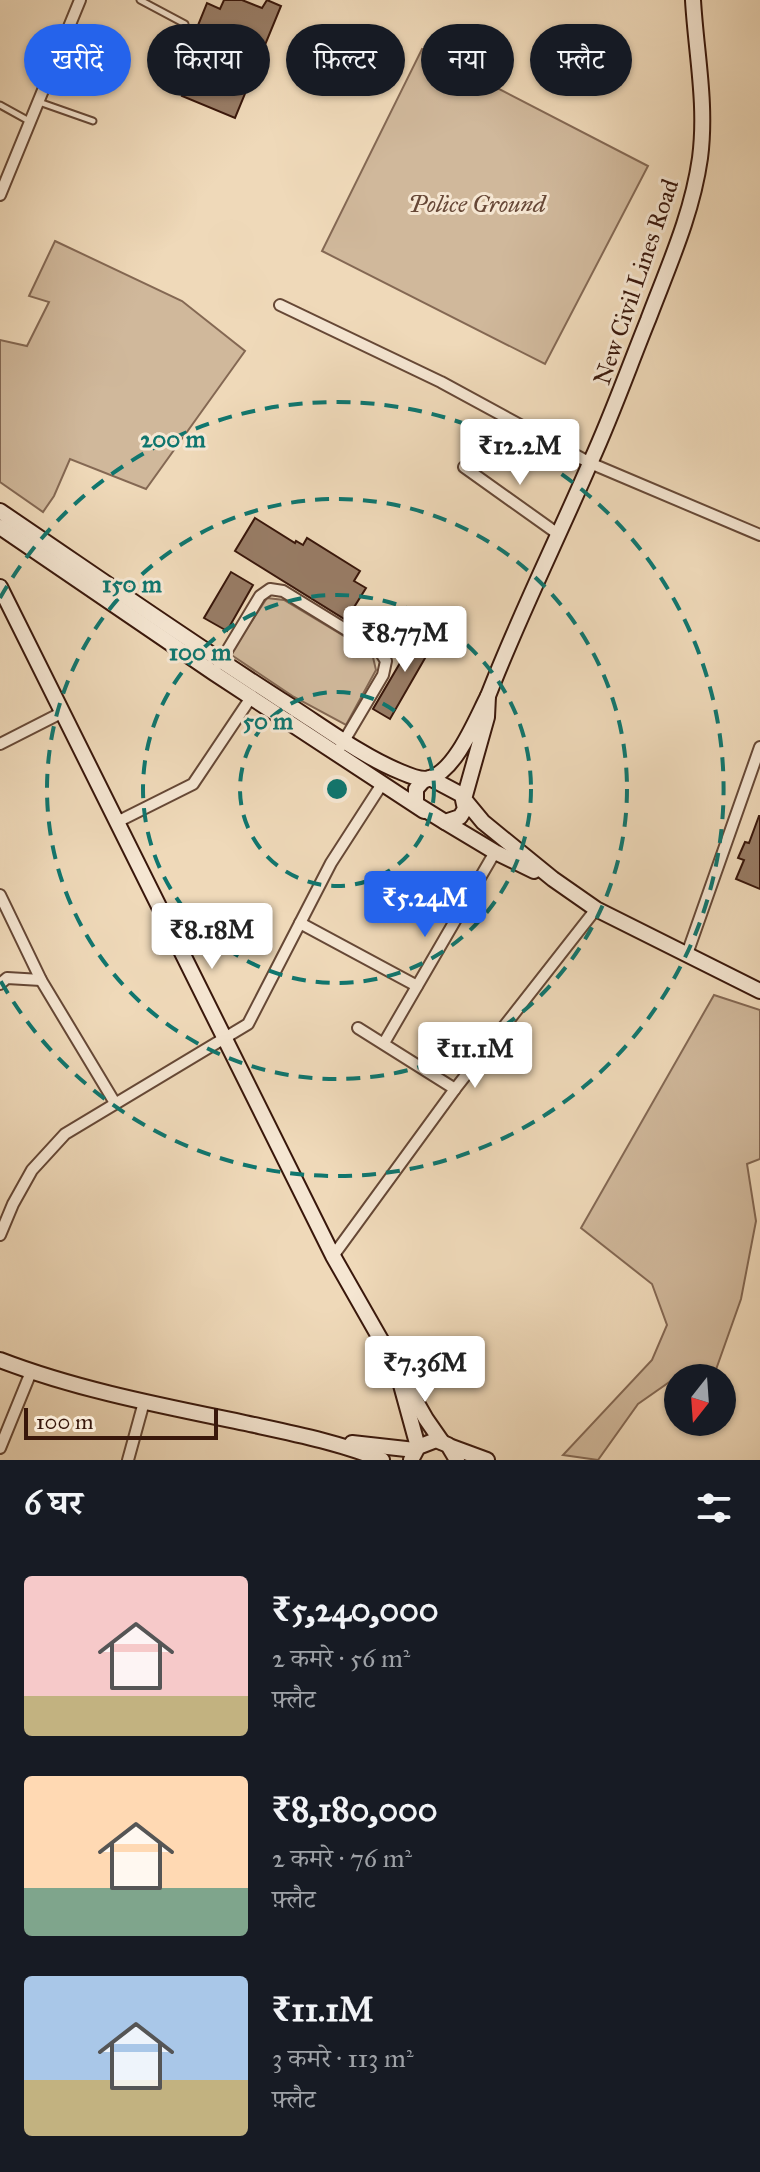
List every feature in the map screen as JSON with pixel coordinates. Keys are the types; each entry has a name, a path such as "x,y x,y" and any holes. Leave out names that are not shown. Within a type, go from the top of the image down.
{"main road":[{"name":"New Civil Lines Road","path":"488,696 515,624 590,463 664,285 693,194 703,121 693,0"},
{"path":"0,511 217,667 252,696 341,747 399,772 422,779 430,778 458,791 483,822 553,879 596,909 760,991"},
{"path":"0,527 341,747 382,784 424,811 495,852 553,879"},
{"path":"0,587 333,1256 398,1370 457,1460"},
{"path":"424,811 416,804 414,794 419,784 445,769 457,754 488,696"},
{"path":"445,822 460,817 465,809 464,799 487,717 488,696"},
{"path":"0,1360 31,1372 144,1402 316,1439 415,1452 429,1441 487,1460"},
{"path":"398,1370 415,1452"},
{"path":"316,1439 382,1460"}],"street":[{"path":"0,195 80,0"},
{"path":"280,305 441,382 590,463 760,535"},
{"path":"464,467 558,534"},
{"path":"217,667 260,596 270,589 283,591 379,650 386,661 383,675 341,747"},
{"path":"117,822 193,784 252,696"},
{"path":"0,744 63,712"},
{"path":"687,954 760,747"},
{"path":"0,1235 32,1170 65,1134 248,1024 331,863 382,784"},
{"path":"384,1043 495,852"},
{"path":"0,895 4,913 41,980 115,1103"},
{"path":"333,1256 455,1089 596,909"},
{"path":"300,923 417,986"},
{"path":"0,984 7,978 41,980"},
{"path":"358,1028 455,1089"},
{"path":"0,1448 31,1372"},
{"path":"128,1460 144,1402"}],"lane":[{"path":"140,0 185,24"},
{"path":"38,102 93,121"},
{"path":"0,105 30,122"}],"green space":[{"name":"Police Ground","path":"421,51 421,96 513,96 648,166 545,364 322,251 399,96 405,96 405,83"},
{"path":"55,241 182,301 245,351 146,489 70,459 54,496 43,512 0,482 0,340 27,346 49,302 29,296"},
{"path":"267,598 284,600 372,653 376,670 346,725 294,697 230,654"},
{"path":"714,995 760,1010 760,1159 747,1164 756,1221 741,1299 718,1364 664,1364 664,1386 638,1404 598,1460 563,1455 652,1360 667,1325 652,1284 581,1228"}],"building":[{"path":"224,0 242,0 262,8 267,0 281,6 270,33 270,24 198,24 207,3 220,9"},
{"path":"182,96 244,96 235,118"},
{"path":"255,518 295,543 303,545 307,538 360,571 354,581 366,588 346,620 235,551"},
{"path":"231,572 253,585 227,631 204,618"},
{"path":"420,629 436,639 390,719 373,709"},
{"path":"759,816 760,889 736,879 744,860 738,858 745,842 749,843"}]}
